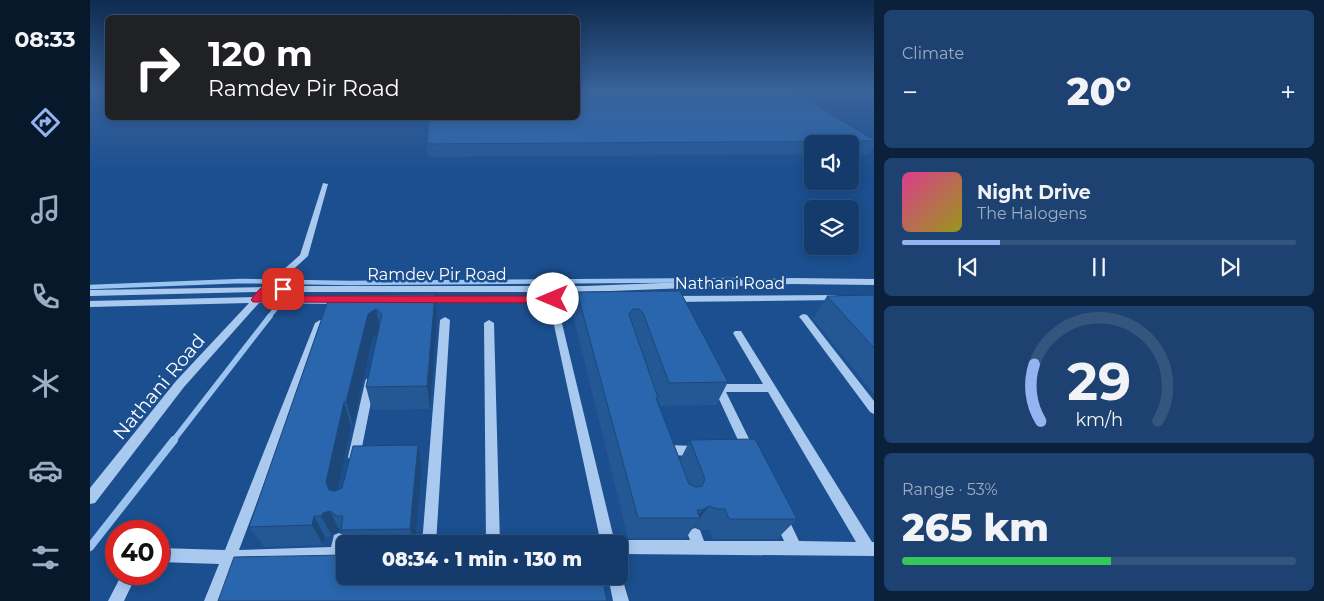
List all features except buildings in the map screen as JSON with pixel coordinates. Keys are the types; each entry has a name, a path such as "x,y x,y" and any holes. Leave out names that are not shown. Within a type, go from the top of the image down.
{"street":[{"path":"257,300 304,256 325,184"},
{"path":"777,282 791,299"},
{"name":"Ramdev Pir Road","path":"90,293 267,289 550,289 777,282 874,282"},
{"path":"550,289 606,535"},
{"name":"Nathani Road","path":"662,299 846,298"},
{"path":"413,300 554,305 592,299"},
{"path":"90,304 257,300 346,301"},
{"name":"Nathani Road","path":"90,498 180,384 257,300"},
{"path":"804,316 874,409"},
{"path":"430,535 445,320"},
{"path":"212,601 320,323"},
{"path":"489,324 493,535"},
{"path":"738,333 871,549"},
{"path":"710,370 748,455"},
{"path":"351,470 372,375"},
{"path":"719,388 772,388"},
{"path":"662,438 667,454 712,451"},
{"path":"774,505 795,549"},
{"path":"628,546 698,542 795,549 871,549"},
{"path":"170,555 229,557 336,549"},
{"path":"116,601 124,585"},
{"path":"617,585 621,601"}],"waterway":[{"path":"90,287 241,281 350,283 739,280"},
{"path":"269,317 293,287"},
{"path":"173,441 270,316"},
{"path":"90,547 174,440"}],"route":[{"path":"283,289 267,289 257,300 553,299"}]}
